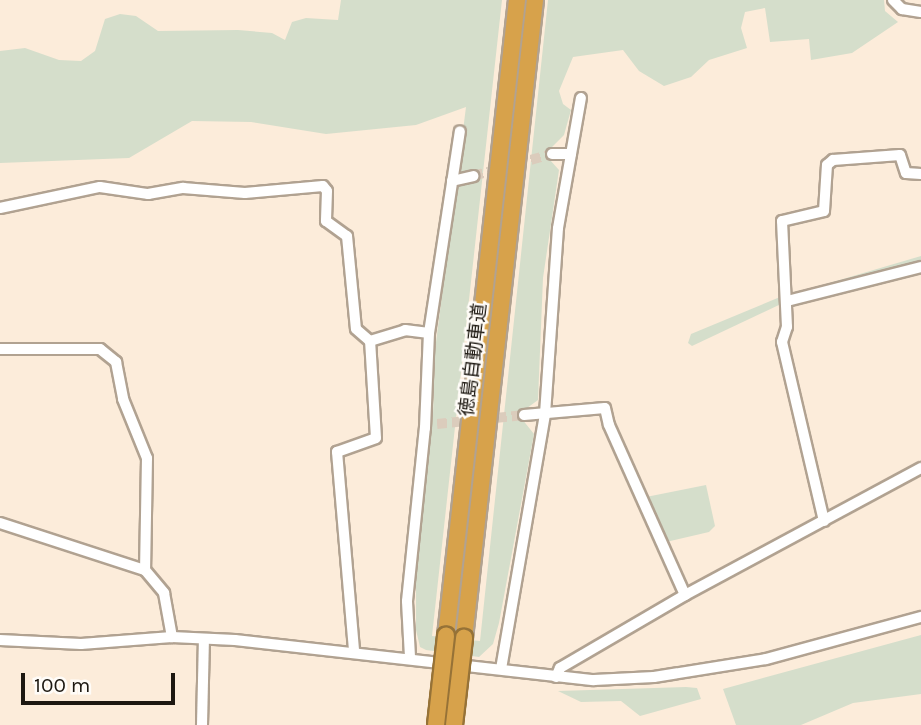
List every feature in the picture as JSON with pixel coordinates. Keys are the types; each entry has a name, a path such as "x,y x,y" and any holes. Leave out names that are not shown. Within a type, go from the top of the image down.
{"highway":[{"name":"徳島自動車道","path":"436,725 517,0"},
{"name":"徳島自動車道","path":"454,725 535,0"}],"street":[{"path":"893,0 902,9 921,12"},
{"path":"501,669 545,414 558,228 581,98"},
{"path":"410,657 407,601 425,428 429,333 460,131"},
{"path":"552,154 571,154"},
{"path":"824,521 782,342 787,300 782,221 824,211 827,165 834,160 900,155 906,173 921,174"},
{"path":"453,181 473,176"},
{"path":"0,208 100,187 148,194 183,188 245,193 323,186 327,191 326,221 330,228 341,229 347,236 355,329 370,341 376,438 337,452 354,650"},
{"path":"787,300 921,267"},
{"path":"370,341 405,330 429,333"},
{"path":"0,349 100,349 116,362 123,399 146,458 145,570"},
{"path":"524,415 605,408 609,425 685,596"},
{"path":"425,428 437,424"},
{"path":"556,677 560,668 685,596 921,468"},
{"path":"0,523 145,570 164,593 172,637"},
{"path":"0,640 81,644 172,637 354,650 556,677 654,677 714,668 921,617"},
{"path":"202,725 204,639"}],"green space":[{"path":"341,0 502,0 432,636 480,641 548,0 884,0 885,11 898,22 852,53 811,60 809,39 770,42 765,8 745,12 741,28 747,48 709,60 691,77 664,86 639,71 623,50 573,57 559,91 563,104 571,110 564,135 551,148 550,160 559,170 543,278 538,400 523,411 522,419 534,434 499,623 493,644 479,657 426,650 420,647 416,630 416,577 433,414 435,350 466,107 416,125 326,134 251,122 192,121 129,158 0,163 0,51 25,48 59,60 81,61 95,51 105,19 120,14 136,16 158,31 238,30 272,33 285,40 292,22 306,18 338,20"},
{"path":"921,256 921,263 819,289 826,284"},
{"path":"780,297 781,304 692,346 688,343 691,334"},
{"path":"706,485 715,526 709,532 666,542 646,497"},
{"path":"921,635 921,694 853,703 801,725 736,725 723,689"},
{"path":"697,688 701,699 640,716 621,701 581,702 558,691"}],"tunnel":[{"path":"473,176 552,154"},
{"path":"437,424 524,415"}]}
